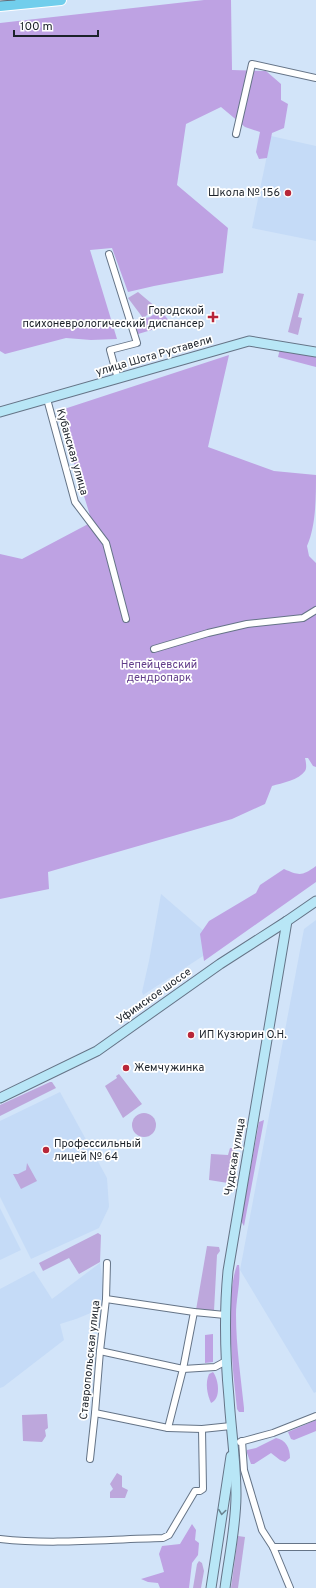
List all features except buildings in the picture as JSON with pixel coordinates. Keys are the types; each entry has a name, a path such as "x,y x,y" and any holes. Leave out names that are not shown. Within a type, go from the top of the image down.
{"main road":[{"path":"0,6 61,0"},
{"name":"улица Шота Руставели","path":"0,412 249,341 316,352"},
{"name":"Уфимское шоссе","path":"0,1098 97,1051 220,964 316,901"},
{"name":"Чудская улица","path":"236,1444 231,1426 226,1361 225,1315 228,1271 287,921"},
{"path":"211,1588 224,1496 236,1444"},
{"path":"225,1588 234,1526 236,1496 236,1444"},
{"path":"224,1496 231,1493 236,1496"}],"street":[{"path":"236,134 252,64 316,78"},
{"path":"109,254 137,343 110,350 118,379"},
{"name":"Кубанская улица","path":"47,399 75,502 106,543 126,619"},
{"path":"154,649 208,633 247,624 303,618 316,610"},
{"name":"Ставропольская улица","path":"90,1460 106,1300 107,1263"},
{"path":"106,1300 225,1315"},
{"path":"168,1428 183,1369 194,1312"},
{"path":"100,1351 183,1369 215,1367 226,1361"},
{"path":"95,1413 168,1428 231,1426"},
{"path":"290,1588 273,1547 262,1530 236,1444 273,1433 316,1416"},
{"path":"0,1539 35,1542 163,1538 169,1536 195,1491 200,1491 203,1488 202,1428"},
{"path":"273,1547 316,1548"}],"shaded area":[{"name":"Школа № 156","path":"271,136 316,146 316,241 252,228"},
{"path":"138,292 157,308 143,318 128,298"},
{"path":"298,293 304,294 298,317 302,318 298,335 288,332"},
{"path":"161,894 220,945 143,995 142,992"},
{"path":"316,920 316,1392 314,1393 240,1270 304,929"},
{"path":"119,1074 142,1104 123,1118 105,1086 117,1078 116,1076"},
{"path":"52,1082 56,1088 0,1116 0,1105"},
{"name":"Профессильный лицей № 64","path":"60,1092 107,1178 109,1207 99,1228 31,1259 0,1197 0,1121"},
{"path":"144,1113 149,1114 155,1120 155,1130 149,1136 144,1137 139,1136 133,1130 132,1125 133,1120 139,1114"},
{"path":"230,1148 234,1148 228,1183 209,1180 211,1154 228,1155"},
{"path":"27,1163 37,1181 21,1189 13,1174 18,1174 26,1170"},
{"path":"0,1208 21,1250 0,1260"},
{"path":"98,1233 101,1235 100,1262 79,1274 69,1258 43,1271 39,1263"},
{"path":"207,1246 219,1247 220,1251 217,1255 214,1311 196,1310"},
{"path":"100,1263 104,1292 103,1308 60,1324 64,1340 0,1388 0,1289 34,1271 52,1299"},
{"path":"47,1414 48,1428 45,1430 46,1436 42,1442 23,1441 22,1415"},
{"path":"117,1473 122,1476 122,1487 128,1490 125,1498 110,1498 110,1492 113,1489 110,1484"},
{"path":"238,1536 245,1537 238,1588 231,1588"},
{"path":"199,1561 202,1563 204,1571 201,1588 193,1588 197,1564"}],"green space":[{"path":"204,0 231,0 232,70 266,71 281,84 281,100 288,104 284,128 272,133 267,158 259,159 256,152 260,132 245,127 221,107 186,124 177,185 228,228 223,273 128,292 112,248 90,250 117,339 91,340 66,338 5,354 0,351 0,23"},
{"path":"160,310 172,324 138,334 133,321 150,317"},
{"path":"280,349 316,357 316,367 278,357"},
{"name":"Непейцевский дендропарк","path":"229,355 208,447 274,471 316,475 314,521 307,546 309,556 316,563 316,767 313,766 308,758 305,758 306,768 299,777 272,786 265,804 232,819 48,872 49,889 0,899 0,554 22,559 92,522 58,411"},
{"path":"316,866 316,882 204,961 200,934 209,921 256,893 260,885 284,869 301,874"},
{"path":"264,1120 244,1226 241,1221 259,1122"},
{"path":"237,1265 239,1265 239,1278 236,1327 244,1412 239,1412 237,1409 230,1316 233,1280"},
{"path":"213,1334 213,1362 205,1363 205,1335"},
{"path":"213,1372 218,1384 218,1394 211,1403 207,1385 209,1374"},
{"path":"316,1420 316,1431 294,1440 291,1439 288,1432"},
{"path":"276,1438 287,1445 290,1458 285,1462 271,1453 254,1464 251,1464 247,1450 256,1448"},
{"path":"192,1524 196,1530 195,1540 199,1543 198,1555 192,1563 189,1588 160,1588 158,1583 148,1582 141,1579 164,1572 159,1554 162,1546 180,1544"}],"tram line":[{"path":"0,1 15,0"}],"place":[{"name":"Школа № 156","path":"288,193"},
{"name":"Городской психоневрологический диспансер","path":"213,317"},
{"name":"ИП Кузюрин О.Н.","path":"191,1035"},
{"name":"Жемчужинка","path":"126,1068"},
{"name":"Профессильный лицей № 64","path":"46,1150"}]}
